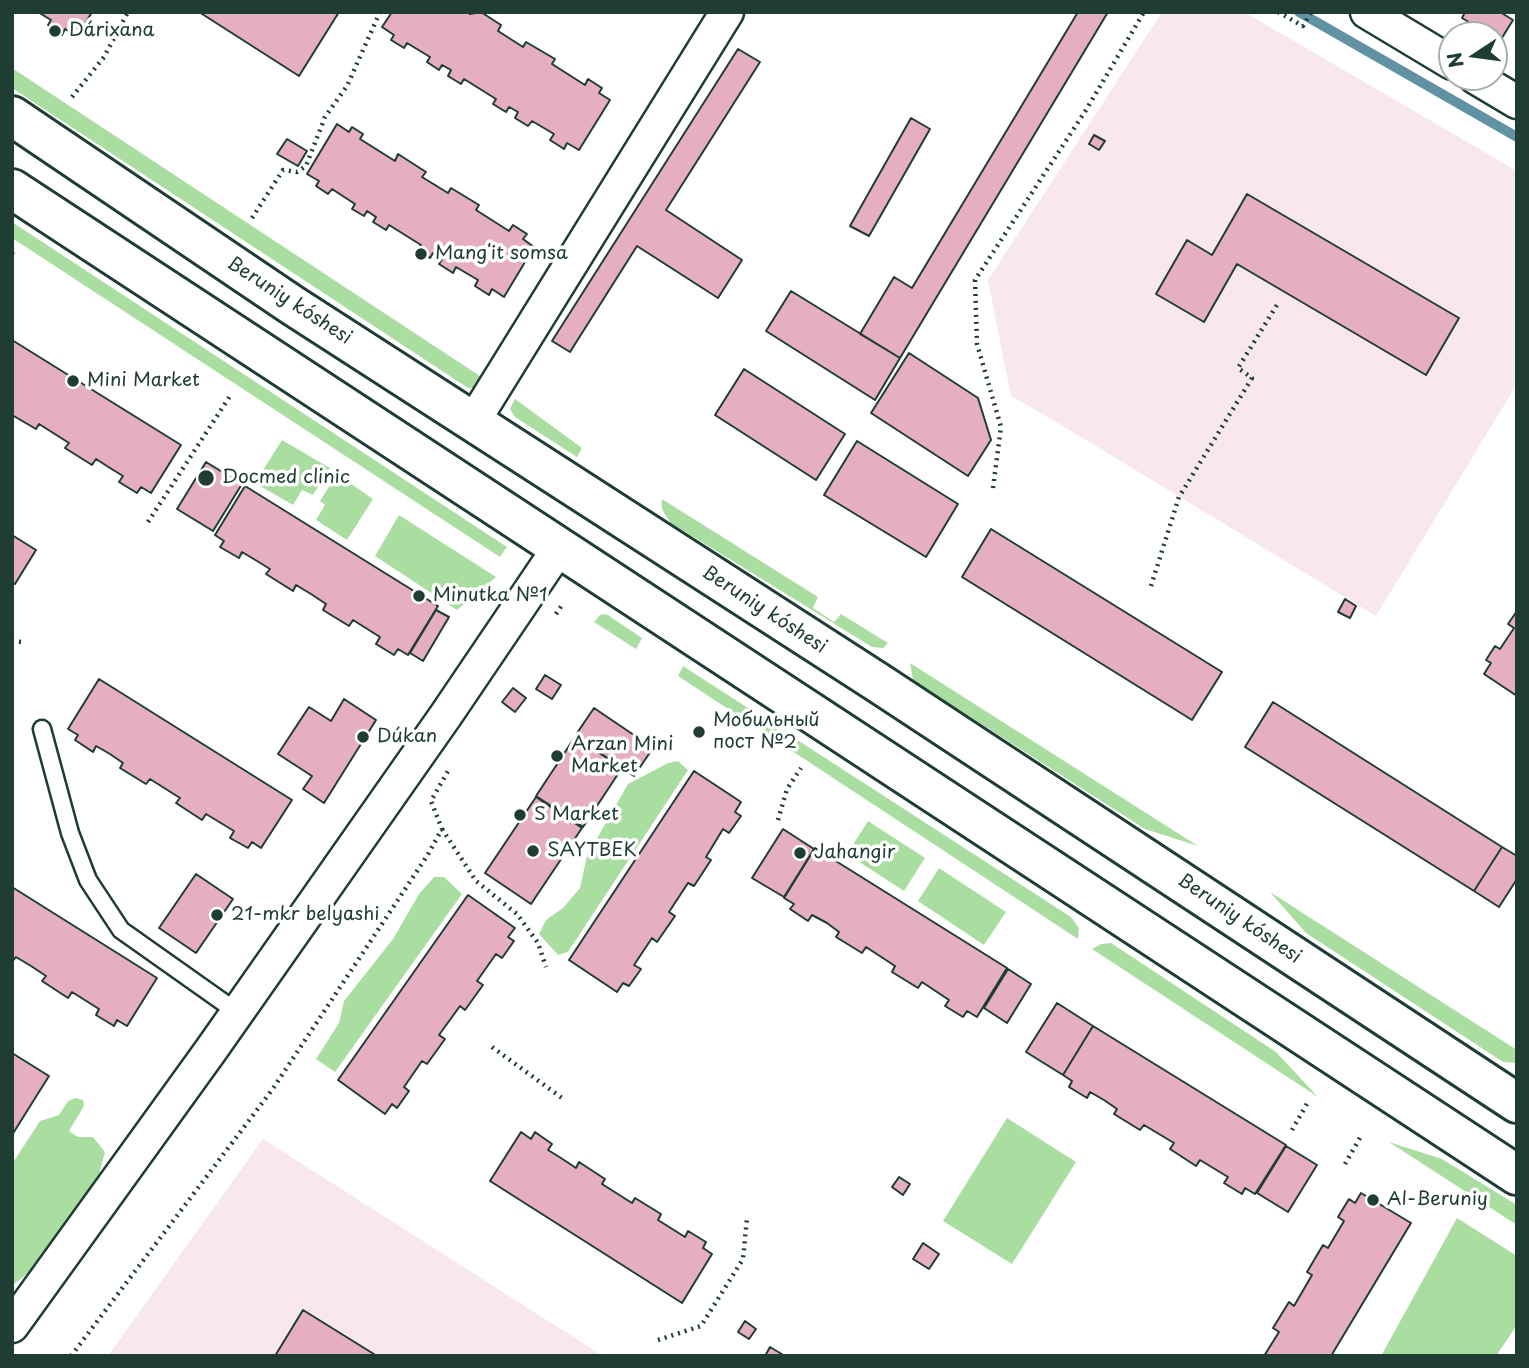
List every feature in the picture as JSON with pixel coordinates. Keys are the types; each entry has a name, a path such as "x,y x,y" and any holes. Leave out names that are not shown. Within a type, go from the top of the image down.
{"main road":[{"name":"Beruniy kóshesi","path":"12,116 292,304 1102,828 1517,1103"},
{"path":"12,189 1517,1175"},
{"path":"260,351 292,304"}],"street":[{"path":"473,422 727,12"},
{"path":"1367,12 1438,55"},
{"path":"1499,91 1517,102"},
{"path":"12,1326 446,715 559,548"}],"lane":[{"path":"42,729 71,833 88,880 121,930 237,1012"}],"path":[{"path":"72,97 104,57 128,12"},
{"path":"252,218 283,170 297,172 306,166 325,117 347,86 380,12"},
{"path":"993,488 1001,427 977,344 975,280 1086,110 1144,12"},
{"path":"1278,12 1303,26 1311,12"},
{"path":"1151,586 1179,497 1252,377 1238,368 1277,305"},
{"path":"148,522 232,393"},
{"path":"555,615 562,605"},
{"path":"12,640 22,642"},
{"path":"451,766 431,801 442,829 475,881 517,914 538,943 546,967"},
{"path":"778,820 787,789 801,768"},
{"path":"71,1356 272,1090 427,856 442,829"},
{"path":"492,1047 562,1098"},
{"path":"1292,1130 1308,1102"},
{"path":"1345,1164 1361,1136"},
{"path":"658,1340 701,1326 743,1259 747,1218"}],"shaded area":[{"path":"1162,12 1244,12 1517,171 1517,384 1376,616 1011,396 988,280"},
{"path":"263,1139 603,1356 108,1356"}],"green space":[{"path":"12,68 486,380 477,388 468,388 12,88"},
{"path":"12,222 507,547 500,557 12,238"},
{"path":"515,399 582,448 577,457 515,417 510,409"},
{"path":"282,440 330,468 313,495 302,490 293,505 255,483"},
{"path":"337,474 373,499 347,540 316,520 325,505 320,501"},
{"path":"662,499 818,597 813,608 834,622 841,614 888,643 883,648 872,647 671,523 662,509"},
{"path":"399,515 496,577 457,610 375,556"},
{"path":"606,614 642,638 636,649 594,622 600,615"},
{"path":"910,663 1198,846 1145,829 913,680"},
{"path":"683,666 1071,917 1079,928 1078,939 678,676"},
{"path":"678,761 688,770 568,952 558,955 539,934 546,920 563,908 580,888 587,856 628,784 668,763"},
{"path":"868,821 925,858 904,891 847,854"},
{"path":"939,868 1006,912 984,945 918,901"},
{"path":"434,877 444,877 462,894 335,1072 316,1059 339,1023 344,1001 393,939 419,894"},
{"path":"1270,892 1517,1050 1517,1063 1503,1062 1306,933"},
{"path":"1111,943 1276,1052 1318,1097 1092,949"},
{"path":"76,1098 83,1100 84,1106 69,1131 78,1137 93,1137 105,1152 94,1193 48,1256 12,1286 12,1164 40,1121 59,1115 68,1101"},
{"path":"1007,1118 1076,1162 1012,1264 943,1221"},
{"path":"1389,1142 1442,1159 1517,1205 1517,1225"},
{"path":"1457,1218 1517,1256 1517,1325 1496,1356 1381,1356"}],"building":[{"path":"38,12 92,12 77,37 65,29 62,35 48,25 51,20"},
{"path":"199,12 339,12 299,76"},
{"path":"392,12 481,12 501,25 498,31 523,47 526,42 555,59 552,64 585,85 588,79 602,88 599,93 610,100 579,150 567,143 564,149 550,140 554,134 532,121 528,126 515,118 518,112 509,107 506,112 493,104 496,99 464,79 461,84 448,76 451,70 442,65 439,70 427,62 430,57 407,43 404,48 391,40 394,35 382,27"},
{"path":"1078,12 1108,12 900,358 860,334 894,277 912,288"},
{"path":"1465,12 1500,12 1513,20 1508,28 1508,21 1467,21 1462,18"},
{"path":"738,49 760,62 666,210 742,260 718,298 637,246 570,352 552,341"},
{"path":"911,118 930,129 869,236 850,226"},
{"path":"337,124 349,132 352,127 363,134 360,139 395,161 398,154 426,172 422,177 448,193 451,188 479,205 476,210 509,231 513,225 527,234 523,239 534,247 504,297 492,289 489,295 475,286 478,280 456,267 453,273 439,264 443,258 433,253 430,258 417,250 421,245 389,225 386,230 373,222 376,217 367,211 364,216 352,209 355,204 332,189 328,194 316,186 319,181 307,174"},
{"path":"1094,135 1105,141 1099,150 1089,144"},
{"path":"287,139 307,151 298,166 277,154"},
{"path":"1247,194 1459,318 1426,375 1237,264 1204,322 1156,294 1187,240 1212,255"},
{"path":"791,291 900,358 875,400 766,331"},
{"path":"12,340 181,445 151,493 141,487 137,493 119,482 123,476 96,459 92,465 65,448 69,443 39,424 36,429 12,415"},
{"path":"909,353 978,398 991,440 968,476 871,413"},
{"path":"744,369 845,434 816,480 715,415"},
{"path":"857,441 958,504 926,557 824,495"},
{"path":"206,462 242,484 213,531 177,509"},
{"path":"245,486 438,606 408,655 398,649 394,655 376,644 380,637 353,620 349,626 323,610 326,604 311,594 296,585 293,591 266,574 270,569 242,552 239,558 220,547 224,541 215,535"},
{"path":"991,529 1222,672 1192,720 962,577"},
{"path":"12,535 36,550 15,584 12,583"},
{"path":"1345,599 1356,606 1350,618 1338,612"},
{"path":"436,610 449,617 423,661 410,653"},
{"path":"1517,611 1517,696 1484,674 1491,663 1486,660 1495,646 1500,649 1514,628 1508,624"},
{"path":"545,675 561,685 552,699 536,689"},
{"path":"99,679 292,800 261,848 252,842 248,848 230,838 234,831 206,814 202,820 176,803 180,798 150,779 146,784 120,768 123,763 110,754 96,746 93,752 75,740 78,735 68,729"},
{"path":"513,688 526,698 515,712 502,702"},
{"path":"344,699 376,720 324,803 303,789 312,776 278,754 309,707 331,721"},
{"path":"1273,702 1502,847 1474,891 1245,747"},
{"path":"594,708 653,748 634,776 575,736"},
{"path":"575,737 622,768 583,827 536,796"},
{"path":"694,771 741,802 735,812 741,816 729,833 723,829 706,857 711,860 694,886 688,883 669,912 675,916 657,942 652,938 634,965 641,969 629,986 623,983 617,992 569,960"},
{"name":"SAYTBEK","path":"536,797 582,828 531,904 485,873"},
{"path":"783,829 814,849 784,897 752,878"},
{"path":"1502,847 1517,856 1517,879 1499,907 1474,891"},
{"path":"815,848 1007,968 977,1017 967,1011 963,1017 945,1006 949,1000 922,982 918,988 892,972 895,966 866,947 862,953 836,937 839,932 827,923 812,915 808,921 790,909 794,904 784,898"},
{"path":"196,874 233,899 196,953 159,928"},
{"path":"12,887 157,978 127,1026 117,1020 114,1026 96,1015 99,1009 72,992 68,998 42,981 46,976 31,966 16,957 12,962"},
{"path":"468,895 515,928 508,937 514,941 502,958 496,954 477,981 483,985 465,1010 460,1006 439,1035 445,1039 427,1064 422,1061 404,1087 409,1091 397,1108 392,1104 385,1114 338,1080"},
{"path":"1008,969 1031,984 1007,1023 984,1008"},
{"path":"1057,1003 1093,1026 1063,1075 1026,1052"},
{"path":"1093,1026 1286,1145 1255,1194 1245,1188 1242,1194 1224,1183 1228,1177 1200,1160 1196,1166 1170,1149 1174,1143 1144,1125 1140,1130 1114,1114 1117,1109 1090,1092 1087,1098 1069,1087 1072,1081 1063,1075"},
{"path":"12,1053 49,1076 12,1135"},
{"path":"521,1132 531,1139 535,1132 552,1144 548,1150 576,1168 579,1162 605,1179 602,1184 632,1203 635,1198 661,1214 658,1220 685,1237 688,1231 706,1242 703,1248 712,1254 682,1303 490,1181"},
{"path":"1286,1146 1317,1165 1288,1212 1257,1193"},
{"path":"899,1177 910,1184 903,1195 892,1187"},
{"path":"1361,1193 1411,1223 1331,1356 1264,1356 1279,1332 1273,1328 1289,1302 1294,1306 1312,1275 1307,1272 1323,1245 1328,1248 1344,1221 1338,1217 1349,1199 1355,1203"},
{"path":"923,1243 939,1254 929,1269 913,1259"},
{"path":"303,1310 377,1356 275,1356"},
{"path":"745,1321 756,1329 749,1339 738,1332"},
{"path":"770,1347 785,1356 765,1356"}],"waterway":[{"path":"1299,12 1517,137"}],"place":[{"name":"Dárixana","path":"55,31"},
{"name":"Mangʻit somsa","path":"421,254"},
{"name":"Mini Market","path":"73,381"},
{"name":"Docmed clinic","path":"206,478"},
{"name":"Minutka №1","path":"419,596"},
{"name":"Мобильный пост №2","path":"699,732"},
{"name":"Dúkan","path":"363,737"},
{"name":"Arzan Mini Market","path":"557,756"},
{"name":"S Market","path":"520,815"},
{"name":"SAYTBEK","path":"533,851"},
{"name":"Jahangir","path":"800,853"},
{"name":"21-mkr belyashi","path":"217,915"},
{"name":"Al-Beruniy","path":"1373,1200"}]}
